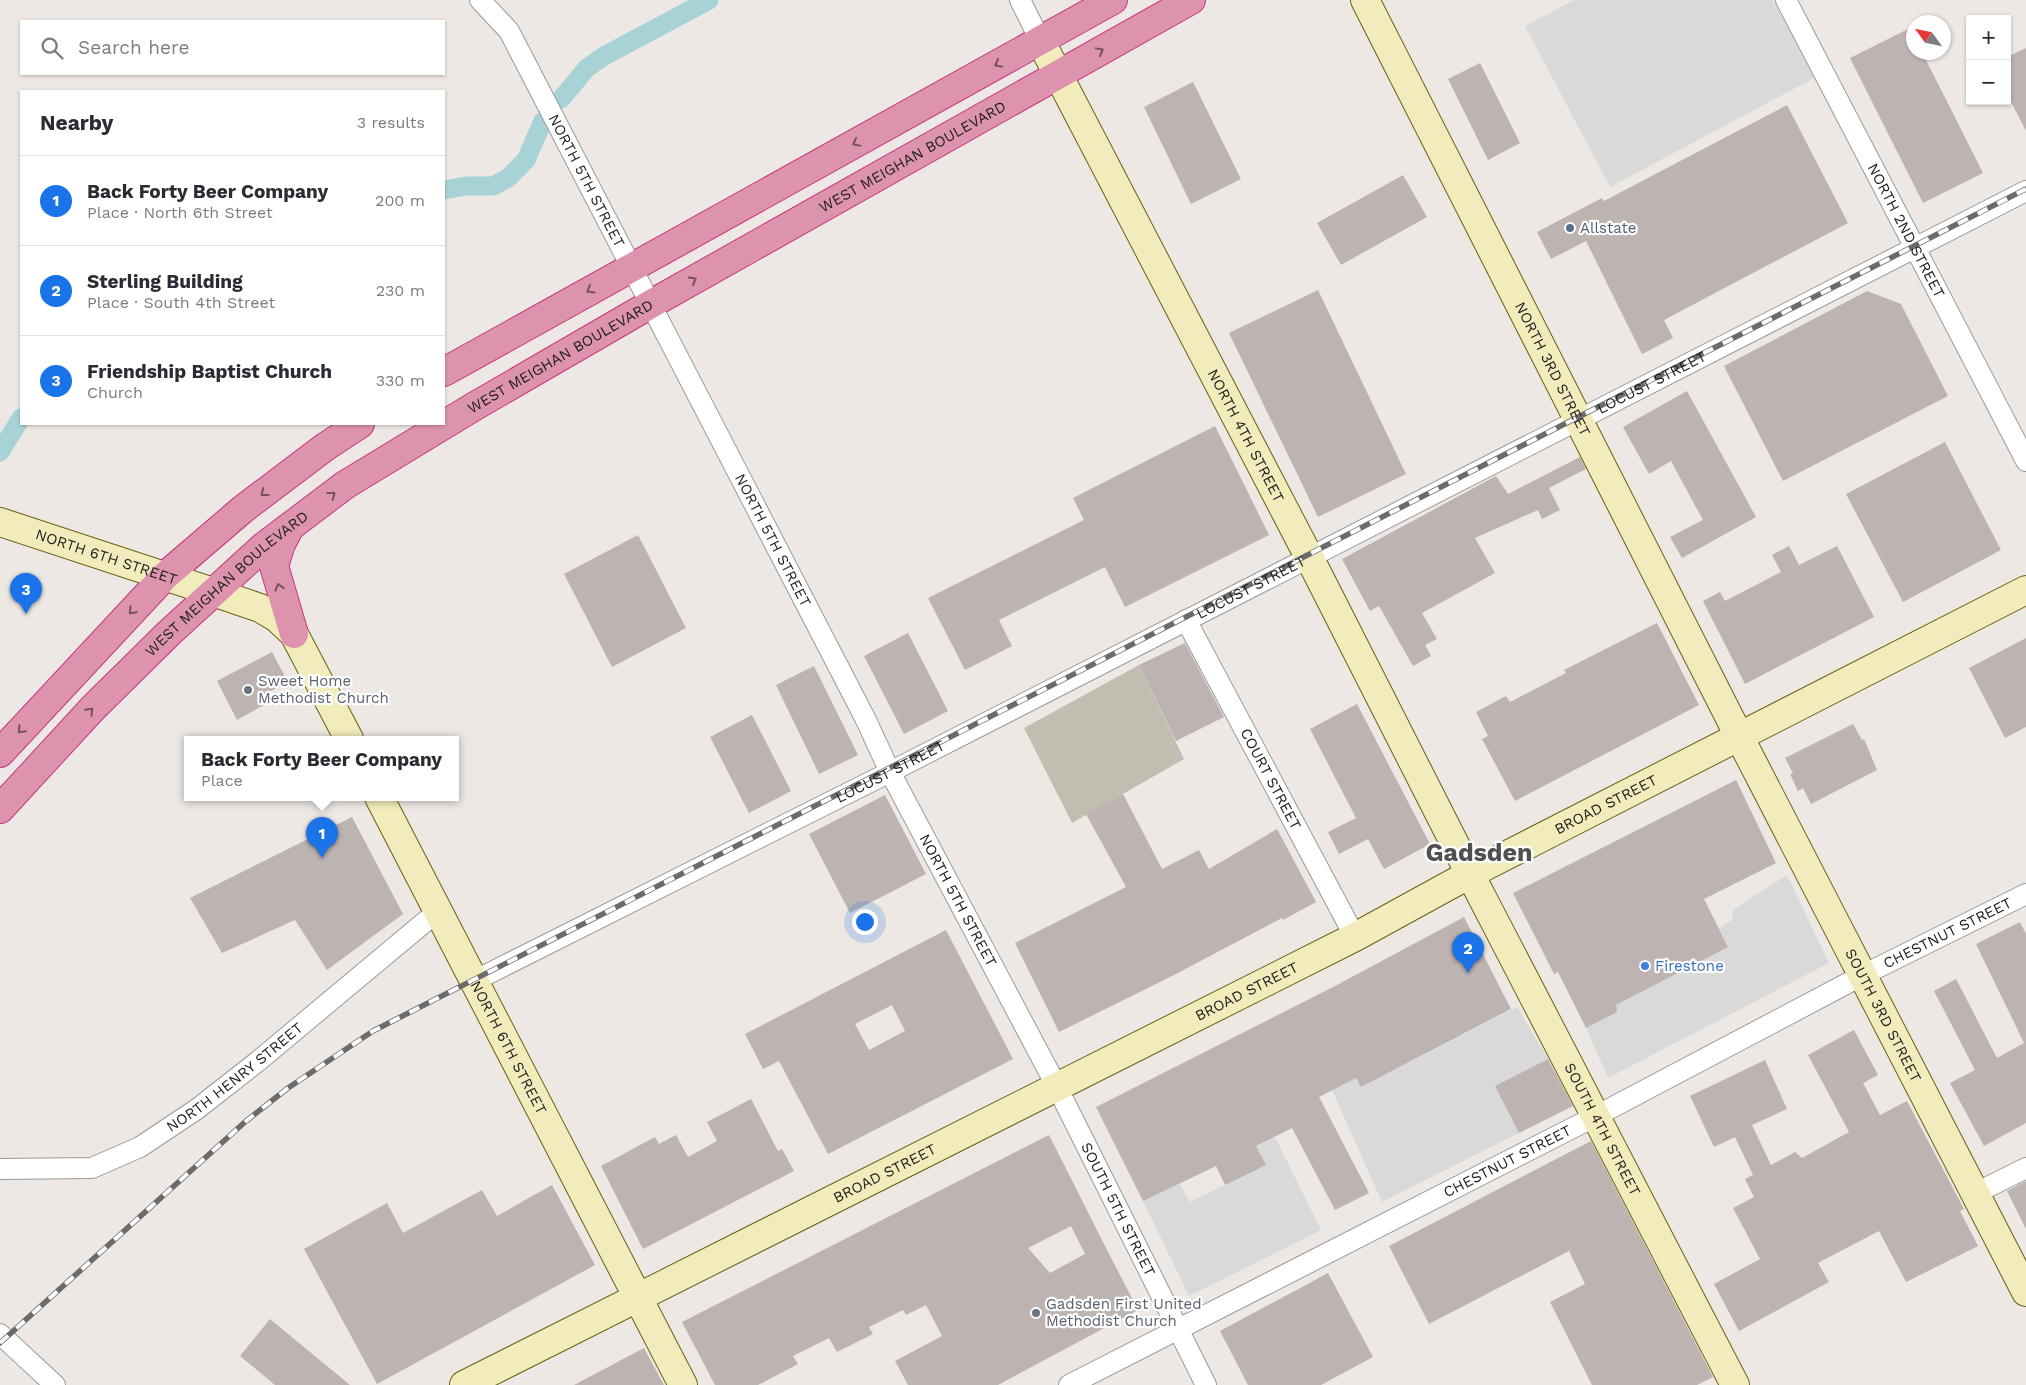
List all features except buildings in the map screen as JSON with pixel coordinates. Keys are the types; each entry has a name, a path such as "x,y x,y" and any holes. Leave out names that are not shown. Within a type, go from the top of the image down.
{"highway":[{"path":"445,371 632,265 1114,0"},
{"name":"WEST MEIGHAN BOULEVARD","path":"445,424 651,304 1191,0"},
{"path":"0,753 165,576 243,509 305,462 359,425"},
{"name":"WEST MEIGHAN BOULEVARD","path":"0,809 93,708 169,633 263,547 353,480 443,425"},
{"path":"292,525 281,544 274,566 294,634"}],"main road":[{"name":"NORTH 3RD STREET","path":"1365,0 1740,738"},
{"name":"NORTH 4TH STREET","path":"1040,40 1309,558 1470,874"},
{"name":"NORTH 6TH STREET","path":"0,522 214,592 260,608 277,618 294,634 347,736"},
{"name":"BROAD STREET","path":"464,1385 1355,937 1470,874 1740,738 2026,590"},
{"name":"SOUTH 3RD STREET","path":"1740,738 2026,1292"},
{"name":"NORTH 6TH STREET","path":"381,801 683,1385"},
{"name":"SOUTH 4TH STREET","path":"1470,874 1735,1385"}],"street":[{"name":"NORTH 5TH STREET","path":"480,0 509,31 861,709 890,772 1057,1086"},
{"name":"NORTH 4TH STREET","path":"1020,0 1040,40"},
{"name":"NORTH 2ND STREET","path":"1786,0 2026,461"},
{"name":"LOCUST STREET","path":"474,981 890,772 2026,191"},
{"name":"COURT STREET","path":"1186,620 1355,937"},
{"name":"CHESTNUT STREET","path":"1069,1385 2026,894"},
{"name":"NORTH HENRY STREET","path":"0,1169 92,1168 140,1147 197,1109 257,1062 438,911"},
{"name":"SOUTH 5TH STREET","path":"1057,1086 1206,1385"},
{"path":"1976,1193 2026,1168"},
{"path":"0,1334 55,1385"}],"shaded area":[{"path":"1574,0 1773,0 1814,78 1610,187 1525,26"},
{"path":"1139,665 1184,759 1072,823 1024,728"},
{"path":"1787,875 1829,963 1608,1078 1586,1028 1616,1005 1728,947 1719,928 1732,920 1733,910"},
{"path":"1517,1007 1548,1059 1495,1086 1519,1133 1382,1202 1332,1090 1356,1078 1361,1087"},
{"path":"1275,1137 1321,1230 1189,1296 1143,1201 1179,1183 1190,1202 1265,1165 1256,1146"}],"waterway":[{"path":"561,99 587,68 604,56 709,0"},
{"path":"445,190 466,186 493,186 508,178 526,160 543,121"},
{"path":"0,452 20,420"}],"railway":[{"path":"0,1343 246,1121 288,1088 373,1031 2026,189"}],"place":[{"name":"Allstate","path":"1570,228"},
{"name":"Friendship Baptist Church","path":"26,614"},
{"name":"Sweet Home Methodist Church","path":"248,690"},
{"name":"Back Forty Beer Company","path":"322,858"},
{"name":"Firestone","path":"1645,966"},
{"name":"Sterling Building","path":"1468,973"},
{"name":"Gadsden First United Methodist Church","path":"1036,1313"}],"district":[{"name":"Gadsden","path":"1479,852"}]}
